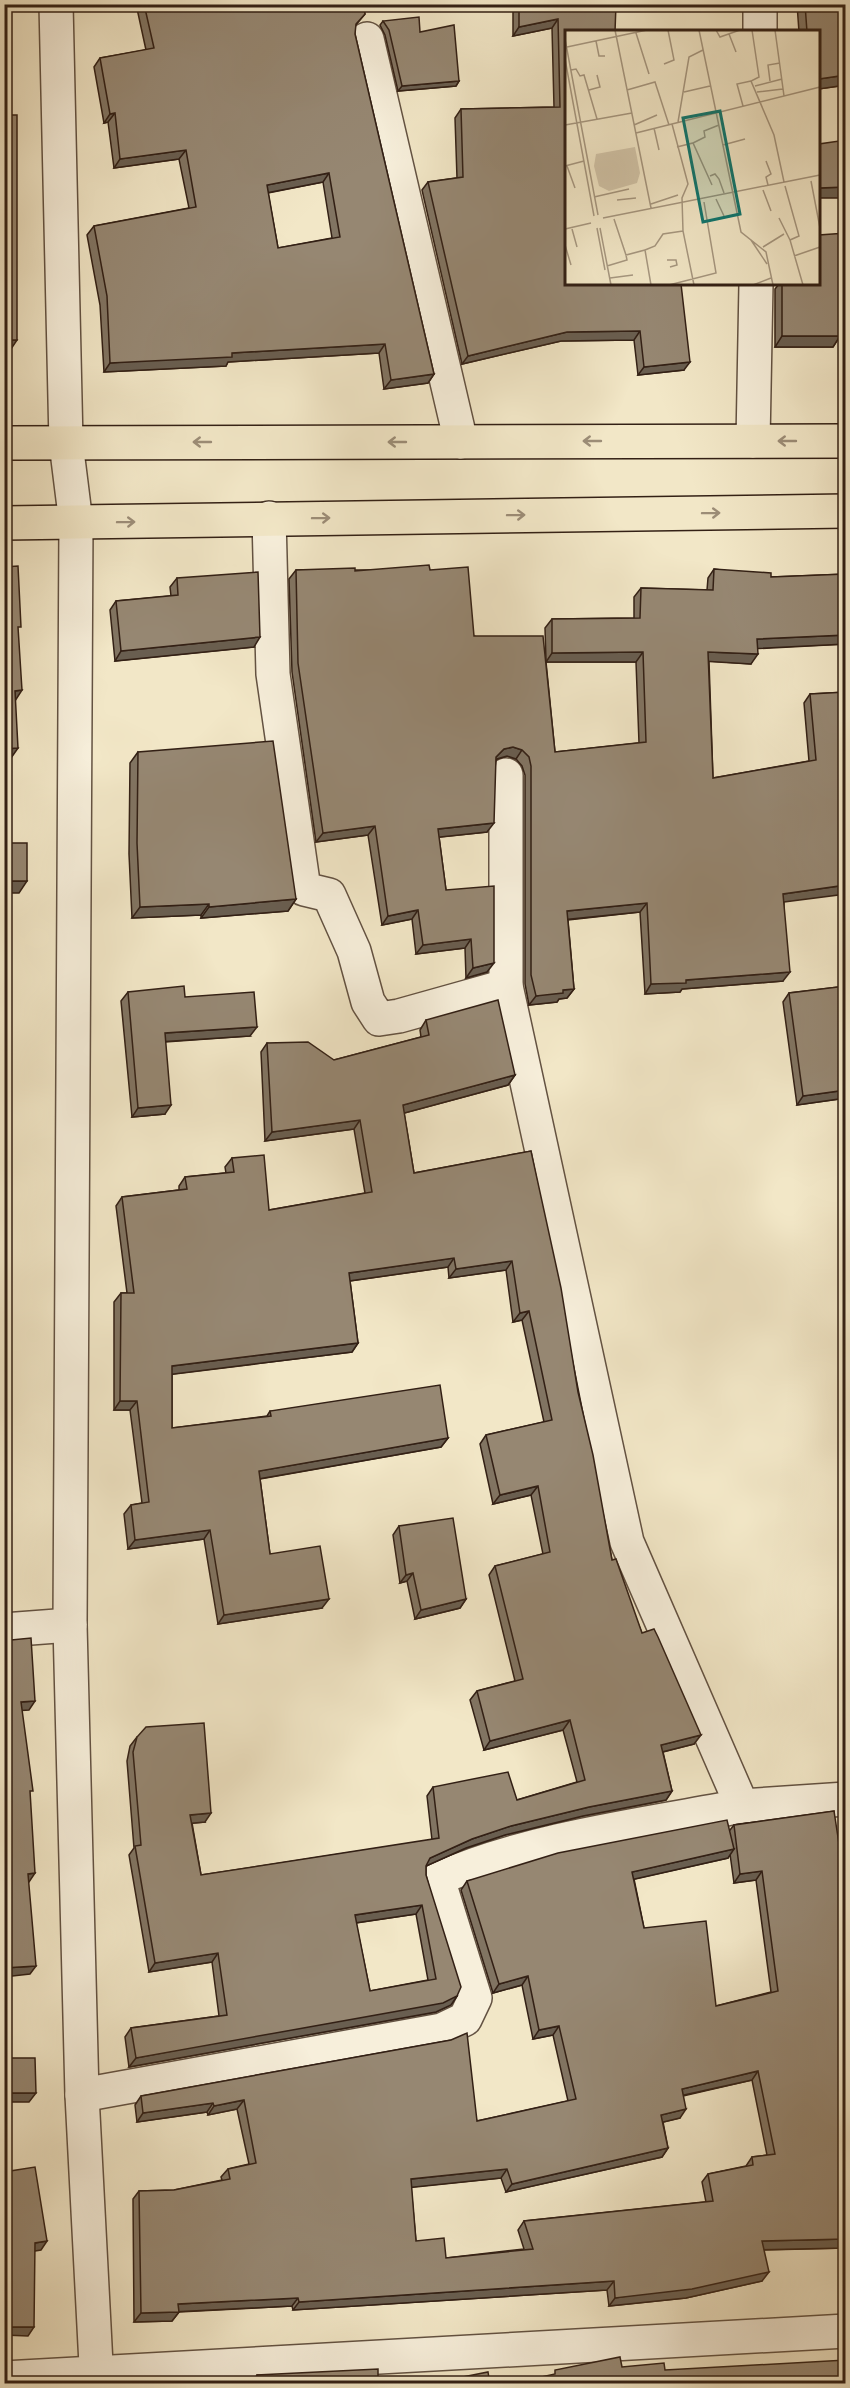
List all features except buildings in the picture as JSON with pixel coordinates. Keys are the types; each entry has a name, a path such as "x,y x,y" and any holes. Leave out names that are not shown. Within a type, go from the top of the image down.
{"highway":[{"path":"4,443 846,441"},
{"path":"4,524 269,518 846,512"}],"street":[{"path":"56,4 66,443 76,523 70,1625 82,2095 97,2379"},
{"path":"760,4 760,30"},
{"path":"367,39 461,442"},
{"path":"753,441 756,285"},
{"path":"269,518 273,674 304,889 329,896 354,951 368,1002 379,1018 399,1016 506,986"},
{"path":"506,775 506,986 627,1542 742,1806"},
{"path":"4,1630 70,1625"},
{"path":"82,2095 442,2030 465,2019 475,1998 438,1879 471,1864 577,1838 742,1806 846,1799"},
{"path":"4,2378 97,2379 846,2331"}]}
